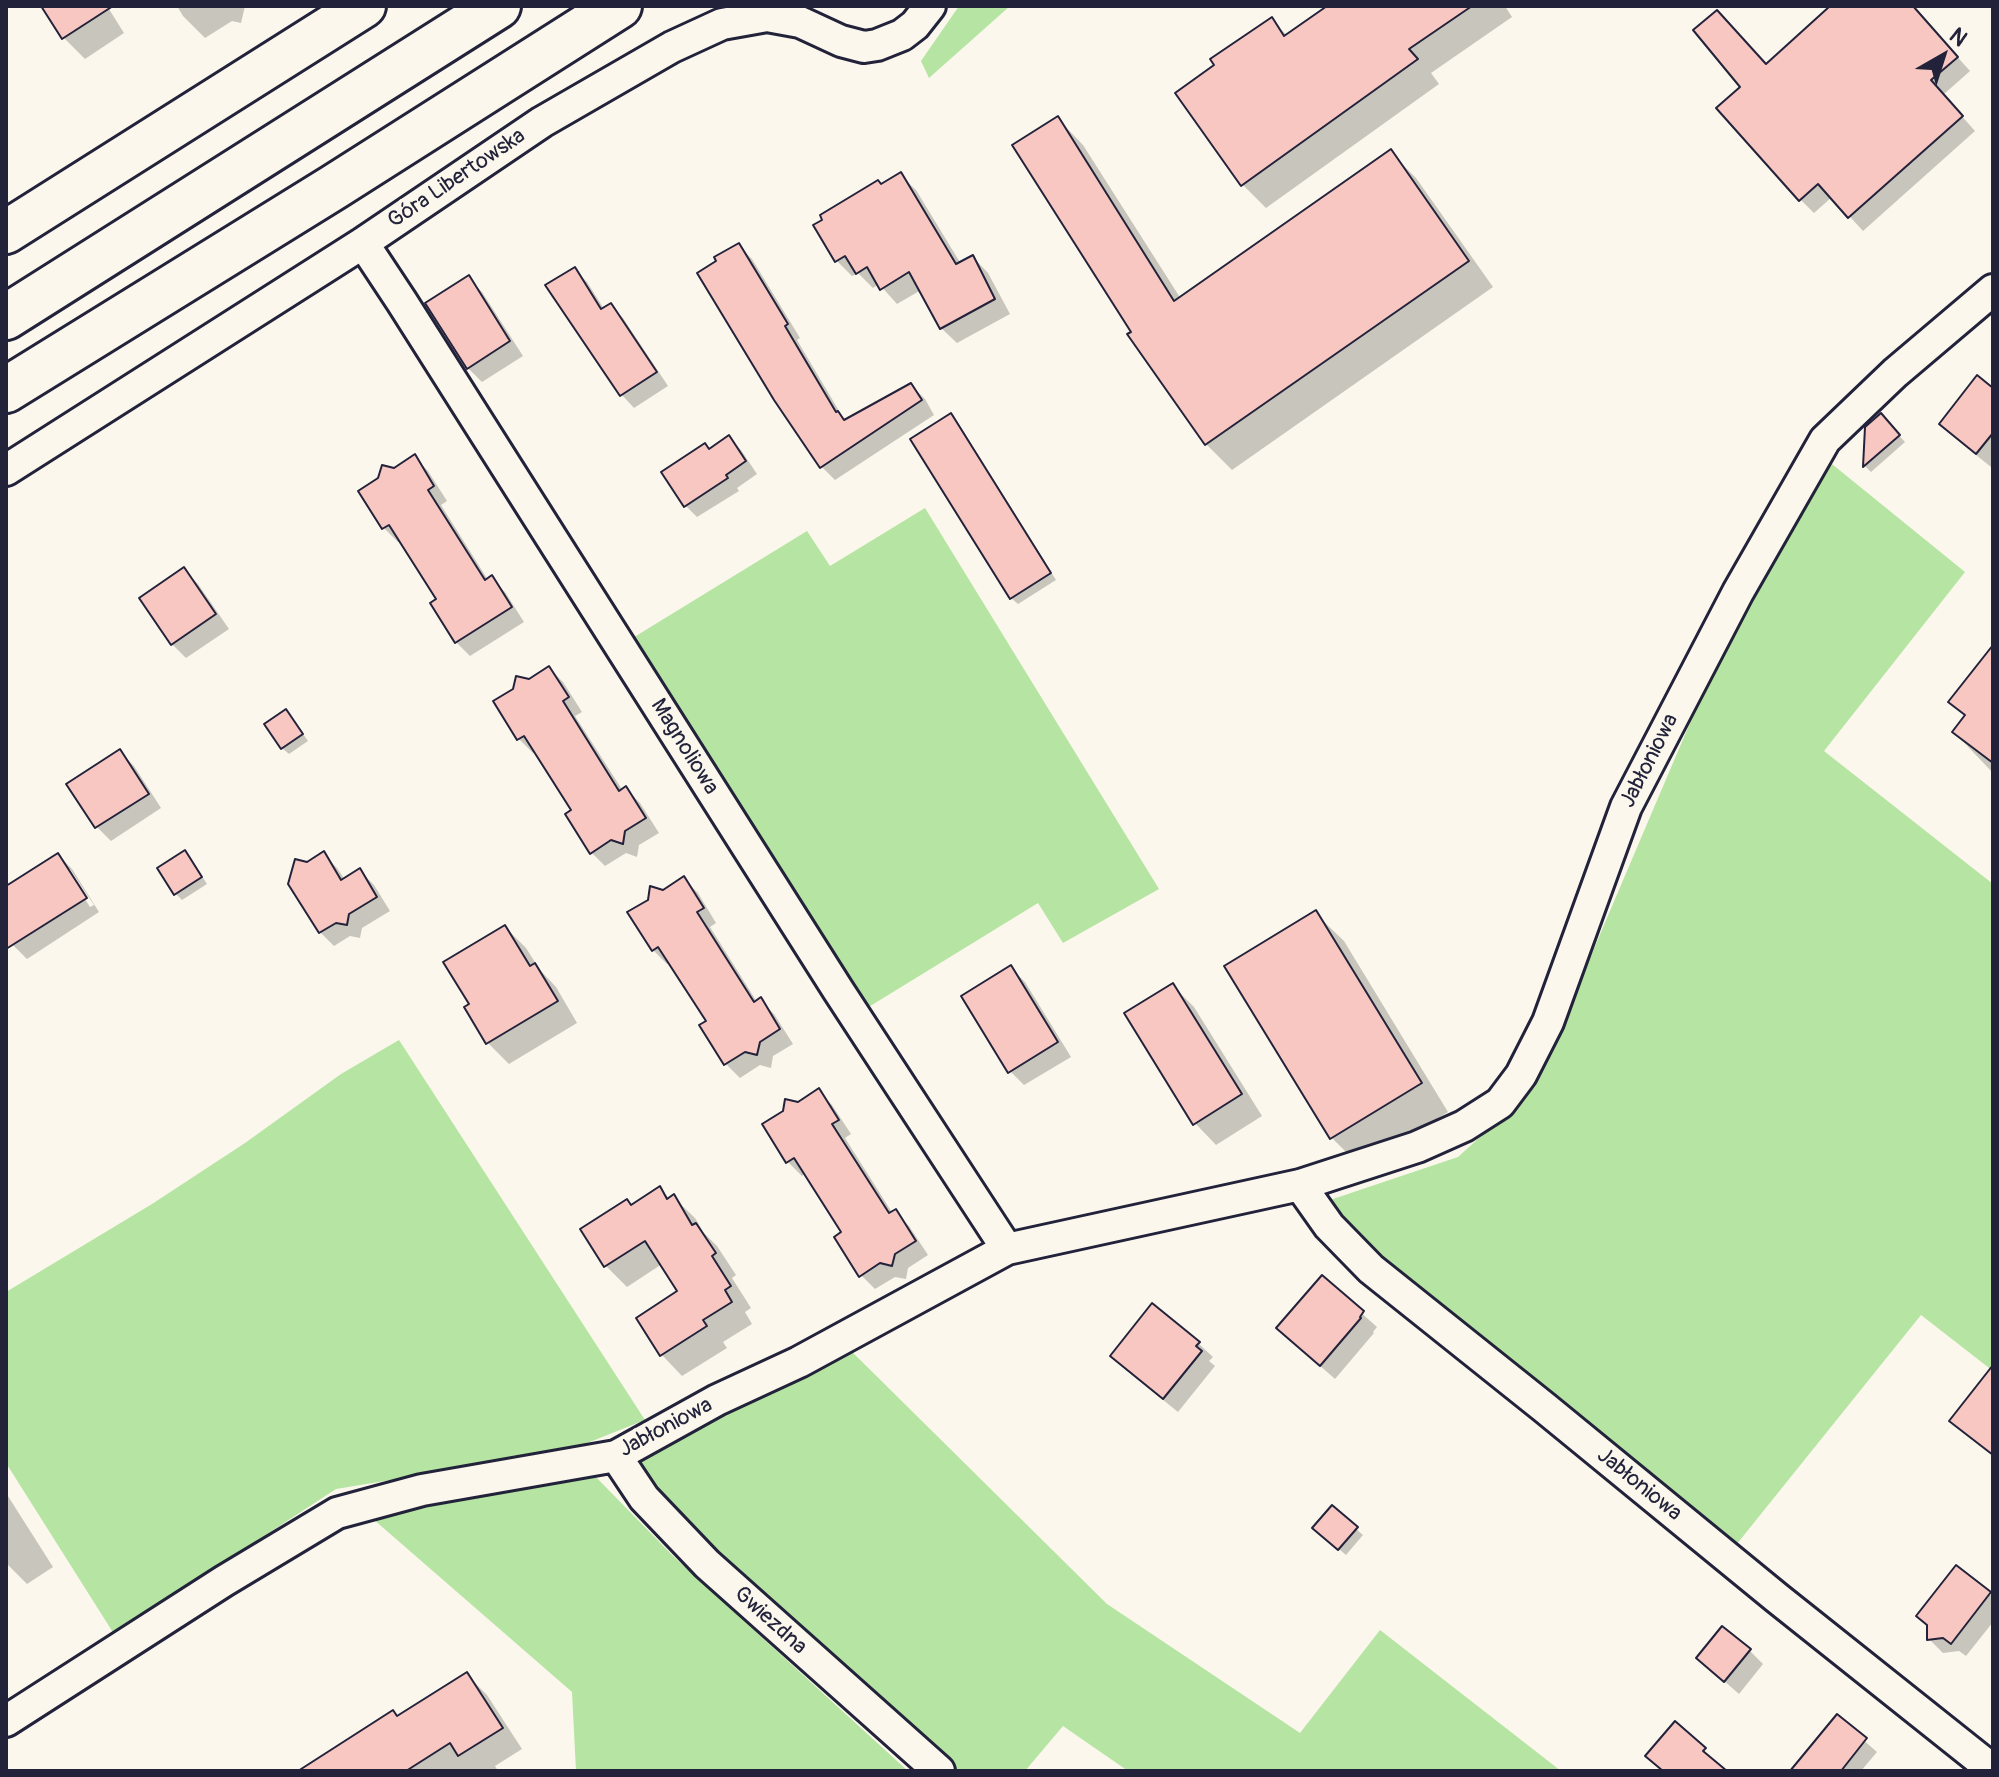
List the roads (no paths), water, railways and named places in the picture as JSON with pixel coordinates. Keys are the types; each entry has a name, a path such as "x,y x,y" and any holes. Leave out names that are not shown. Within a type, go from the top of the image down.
{"highway":[{"path":"6,317 498,6"},
{"path":"6,390 619,6"}],"street":[{"path":"6,232 364,6"},
{"name":"Góra Libertowska","path":"6,470 363,243 542,122 672,47 722,24 767,16 800,22 841,41 864,47 877,45 902,35 915,25 930,6"},
{"name":"Magnoliowa","path":"363,243 821,963 1007,1249"},
{"name":"Jabłoniowa","path":"6,1721 224,1581 337,1513 422,1490 616,1456 717,1400 799,1362 1007,1249 1300,1185 1417,1147 1464,1126 1500,1103 1521,1075 1548,1022 1626,807 1738,592 1825,440 1895,373 1993,290"},
{"name":"Jabłoniowa","path":"1300,1185 1329,1226 1371,1269 1993,1770"},
{"name":"Gwiezdna","path":"616,1456 644,1498 707,1564 939,1771"}]}
